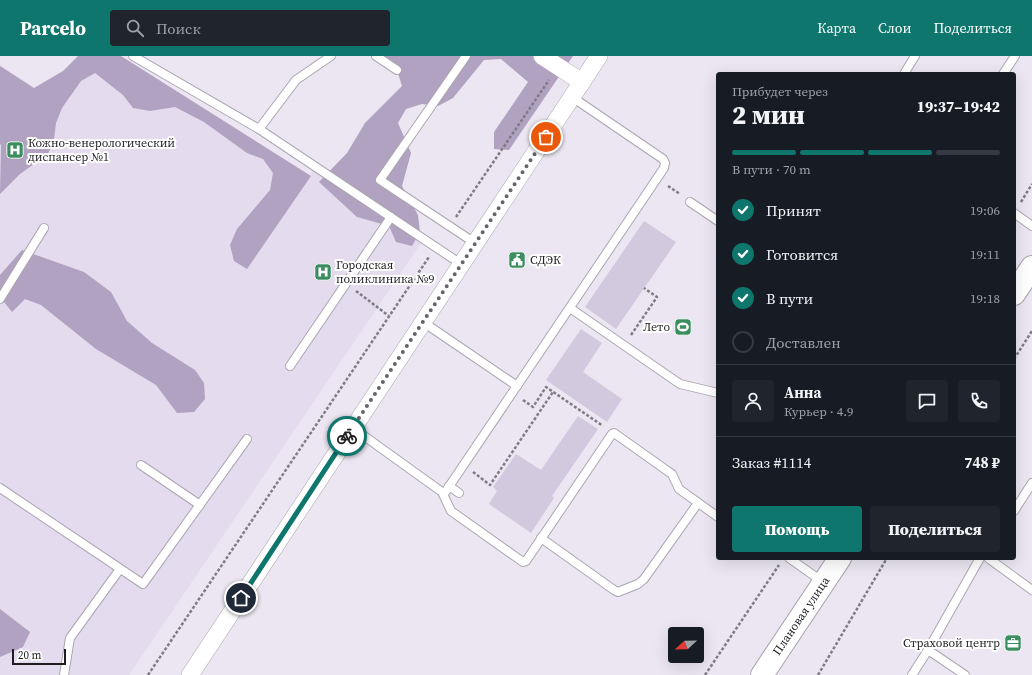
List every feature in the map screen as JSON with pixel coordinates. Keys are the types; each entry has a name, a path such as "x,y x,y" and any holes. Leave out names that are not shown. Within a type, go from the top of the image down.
{"main road":[{"path":"1016,291 1032,267"},
{"name":"Плановая улица","path":"762,675 839,560"}],"street":[{"path":"542,56 582,82"},
{"path":"190,675 599,56"}],"lane":[{"path":"134,56 259,129 461,264"},
{"path":"259,129 296,80 331,56"},
{"path":"376,56 398,70"},
{"path":"466,56 380,180 475,243"},
{"path":"905,72 915,56"},
{"path":"1004,72 1015,56"},
{"path":"444,494 664,168 665,163 663,159 572,97"},
{"path":"690,202 716,219"},
{"path":"1016,210 1032,226"},
{"path":"290,366 391,217"},
{"path":"0,299 44,228"},
{"path":"570,308 683,385 716,393"},
{"path":"423,322 515,389"},
{"path":"353,428 444,494 451,511 523,562 526,562 612,434 670,472 679,489 716,516"},
{"path":"0,488 143,584 247,439"},
{"path":"141,465 200,505"},
{"path":"1016,508 1032,483"},
{"path":"449,486 459,493"},
{"path":"541,538 618,592 638,584 644,579 698,503"},
{"path":"792,560 824,583"},
{"path":"912,675 928,650 979,560"},
{"path":"991,560 1032,590"},
{"path":"64,675 70,638 120,569"},
{"path":"928,650 966,675"}],"path":[{"path":"450,226 558,66"},
{"path":"658,178 690,202"},
{"path":"1016,210 1032,184"},
{"path":"148,675 436,247"},
{"path":"347,284 389,316"},
{"path":"624,345 657,297 644,288"},
{"path":"1016,356 1032,331"},
{"path":"515,389 533,407 546,387 614,434"},
{"path":"463,466 490,485 553,392"},
{"path":"818,675 885,560"},
{"path":"705,675 780,564"}],"shaded area":[{"path":"78,56 121,56 311,176 247,269 234,261 230,245 237,229 270,190 273,173 263,159 247,153 204,122 175,107 150,111 133,108 123,95 95,73 81,81 62,108 56,123 54,139 48,154 20,174 0,194 0,66 34,88 63,71"},
{"path":"93,56 309,177 315,168 423,240 129,675 0,675 0,65 59,105"},
{"path":"378,56 573,56 509,150 494,149 494,132 528,82 501,59 484,60 453,98 438,106 422,104 406,109 398,123 411,153 402,186 418,215 420,232 412,246 396,242 389,226 357,217 319,182 347,153 365,123 402,86 397,70"},
{"path":"644,221 676,242 616,329 585,307"},
{"path":"22,250 84,272 111,292 127,321 152,343 195,370 204,383 205,399 194,412 177,413 156,385 96,349 41,305 25,299 12,312 0,297 0,275"},
{"path":"581,329 602,343 583,372 622,399 607,422 546,380"},
{"path":"578,416 598,429 552,496 554,498 531,533 489,504 497,491 493,487 516,454 541,470"},
{"path":"0,609 30,632 23,647 0,657"}],"way so far":[{"path":"347,436 546,137"}],"place":[{"name":"Кожно-венерологический диспансер №1","path":"15,150"},
{"name":"СДЭК","path":"517,260"},
{"name":"Городская поликлиника №9","path":"323,272"},
{"name":"Лето","path":"683,327"},
{"name":"Страховой центр","path":"1013,643"}],"route":[{"path":"241,598 347,436"}]}
